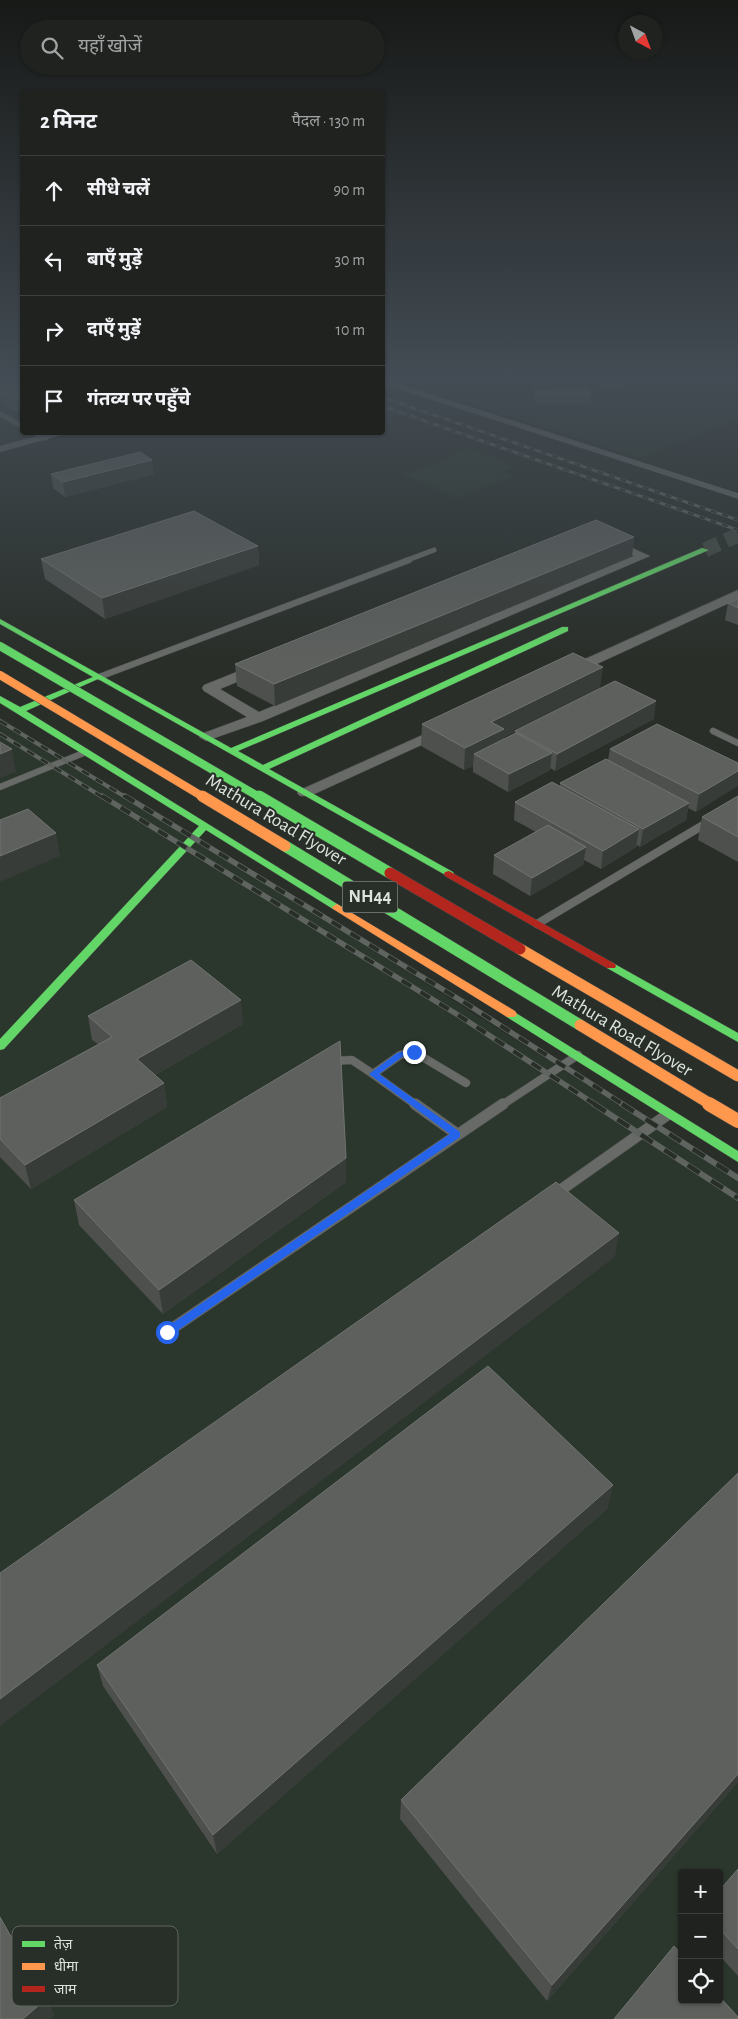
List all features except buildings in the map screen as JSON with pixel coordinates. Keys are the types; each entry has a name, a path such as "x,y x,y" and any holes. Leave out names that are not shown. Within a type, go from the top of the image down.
{"main road":[{"path":"231,752 705,550"},
{"path":"0,621 231,752 264,768 738,1038"},
{"path":"264,768 580,622"},
{"name":"Mathura Road Flyover","path":"0,646 738,1076"},
{"name":"Mathura Road Flyover","path":"0,675 225,809 738,1122"},
{"path":"19,711 99,677"},
{"path":"0,699 578,1055 738,1157"},
{"path":"0,1046 205,826"}],"street":[{"path":"206,737 258,718 644,556 596,536"},
{"path":"558,677 738,594"},
{"path":"258,718 209,688 274,662"},
{"path":"306,793 459,723"}],"lane":[{"path":"664,472 738,496"},
{"path":"99,677 434,550"},
{"path":"713,731 738,743"},
{"path":"0,787 86,752"},
{"path":"536,924 722,814"},
{"path":"373,1074 400,1055 414,1052 466,1083"},
{"path":"167,1332 457,1134 578,1055"},
{"path":"316,1065 335,1060 352,1060 457,1134"},
{"path":"548,1199 669,1113"}],"shaded area":[{"path":"411,472 502,472 514,477 457,498 403,475"},
{"path":"0,717 738,1179 738,2019 0,2019"}],"tunnel":[{"path":"705,550 738,535"}],"railway":[{"path":"572,472 738,530"},
{"path":"600,472 738,520"},
{"path":"0,721 127,798"},
{"path":"0,734 104,798"},
{"path":"102,796 458,1015 596,1105"},
{"path":"125,796 470,1006 624,1105"},
{"path":"594,1104 738,1198"},
{"path":"622,1104 738,1178"}],"traffic: fast":[{"path":"231,751 705,550"},
{"path":"0,621 449,874"},
{"path":"264,768 565,629"},
{"path":"0,646 390,873"},
{"path":"21,710 94,679"},
{"path":"0,699 337,907"},
{"path":"0,1046 205,826"},
{"path":"285,846 580,1025"},
{"path":"611,966 738,1038"},
{"path":"511,1014 738,1157"}],"traffic: slow":[{"path":"0,675 285,846"},
{"path":"337,907 511,1014"},
{"path":"520,949 738,1076"},
{"path":"580,1025 738,1121"}],"traffic: jam":[{"path":"390,873 520,949"},
{"path":"449,874 611,966"}],"route":[{"path":"167,1332 457,1134 373,1074 400,1055 414,1052"}]}
